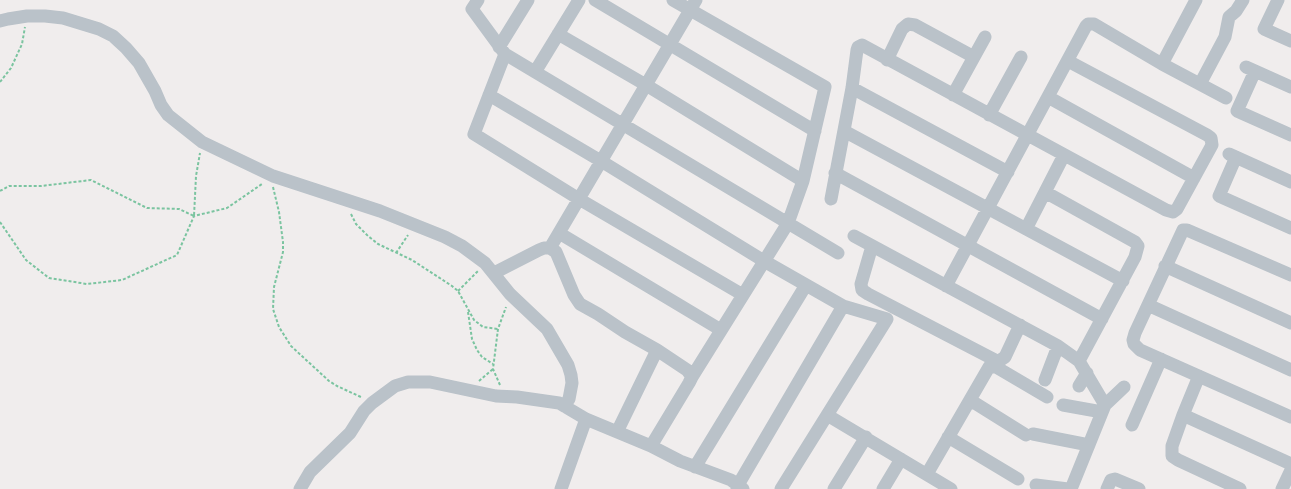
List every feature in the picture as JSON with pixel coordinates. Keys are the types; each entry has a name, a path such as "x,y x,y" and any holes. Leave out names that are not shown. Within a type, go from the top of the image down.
{"street":[{"path":"478,0 472,10 502,51 622,125 838,253"},
{"path":"528,0 502,51 489,95 474,134 579,199 742,295"},
{"path":"535,72 579,0"},
{"path":"595,0 814,131"},
{"path":"651,446 742,295 788,223 803,181 824,87 693,5 673,0"},
{"path":"1162,64 1196,0"},
{"path":"1200,84 1225,37 1229,18 1236,11 1243,0"},
{"path":"1278,0 1264,29 1291,41"},
{"path":"550,248 693,5"},
{"path":"0,21 27,16 45,16 63,18 99,29 113,36 139,63 161,105 168,115 202,142 273,176 380,211 414,226 445,237 462,246 485,263 510,294 547,329 568,365 572,383 569,399 564,406"},
{"path":"946,286 1088,24 1091,23 1162,64 1226,98"},
{"path":"888,60 902,29 908,24 915,25 974,57"},
{"path":"558,34 646,85 803,181"},
{"path":"952,95 985,37"},
{"path":"831,199 852,88 857,50 860,46 864,46 1027,136 1166,210 1173,212 1177,209 1212,145 1211,138 1068,60"},
{"path":"989,115 1021,57"},
{"path":"1291,87 1250,69 1237,110 1291,135"},
{"path":"852,88 1008,172"},
{"path":"489,95 601,161 764,261 843,306 887,319 781,489"},
{"path":"1048,97 1194,178"},
{"path":"844,131 1123,281"},
{"path":"1026,229 1064,155"},
{"path":"1291,182 1232,155 1219,196 1291,228"},
{"path":"835,173 1102,319"},
{"path":"1045,192 1135,242 1138,246 1138,251 1123,281 1079,361"},
{"path":"1291,275 1185,230 1181,232 1135,333 1134,344 1140,350 1291,417"},
{"path":"559,233 721,330"},
{"path":"854,236 1058,346 1079,361 1087,373 1103,409"},
{"path":"872,246 861,284 862,290 868,294 994,360 999,361 1004,357 1020,325"},
{"path":"494,273 539,250 550,248 556,252 574,295 580,304 657,350 687,370 692,377"},
{"path":"1165,266 1291,323"},
{"path":"695,467 806,285"},
{"path":"1148,305 1291,370"},
{"path":"300,489 310,472 350,433 364,411 372,403 395,386 408,382 430,382 496,396 546,400 559,403 586,419 651,446 680,461 724,477 739,488 843,306"},
{"path":"1045,380 1058,346"},
{"path":"617,432 657,350"},
{"path":"1132,425 1161,359"},
{"path":"927,474 990,367 996,367 1047,397"},
{"path":"1079,386 1087,373"},
{"path":"1200,376 1183,415 1172,446 1172,456 1240,489"},
{"path":"1071,489 1103,409 1124,387"},
{"path":"970,400 1030,435 1089,445"},
{"path":"1064,405 1103,409"},
{"path":"828,414 927,474 936,485 951,489"},
{"path":"1183,415 1291,464"},
{"path":"561,489 586,419"},
{"path":"948,437 1018,479"},
{"path":"834,489 866,438"},
{"path":"883,489 901,459"},
{"path":"1282,489 1291,470"},
{"path":"1107,489 1111,480 1115,479 1139,489"},
{"path":"1036,485 1068,489"}],"path":[{"path":"0,82 11,68 22,44 27,16"},
{"path":"0,222 26,260 49,278 87,284 122,280 177,255 194,216 196,176 202,142"},
{"path":"0,191 9,186 41,186 91,180 146,208 179,209 194,216 227,208 273,176"},
{"path":"273,176 274,192 279,212 283,242 283,252 274,287 273,309 279,327 291,346 329,381 372,403"},
{"path":"341,198 356,224 368,236 378,244 412,260 458,291 474,320 483,327 498,329"},
{"path":"396,253 414,226"},
{"path":"458,291 485,263"},
{"path":"504,396 493,369 498,329 510,294"},
{"path":"468,310 472,339 477,350 482,357 494,364"},
{"path":"468,390 493,369"}]}
